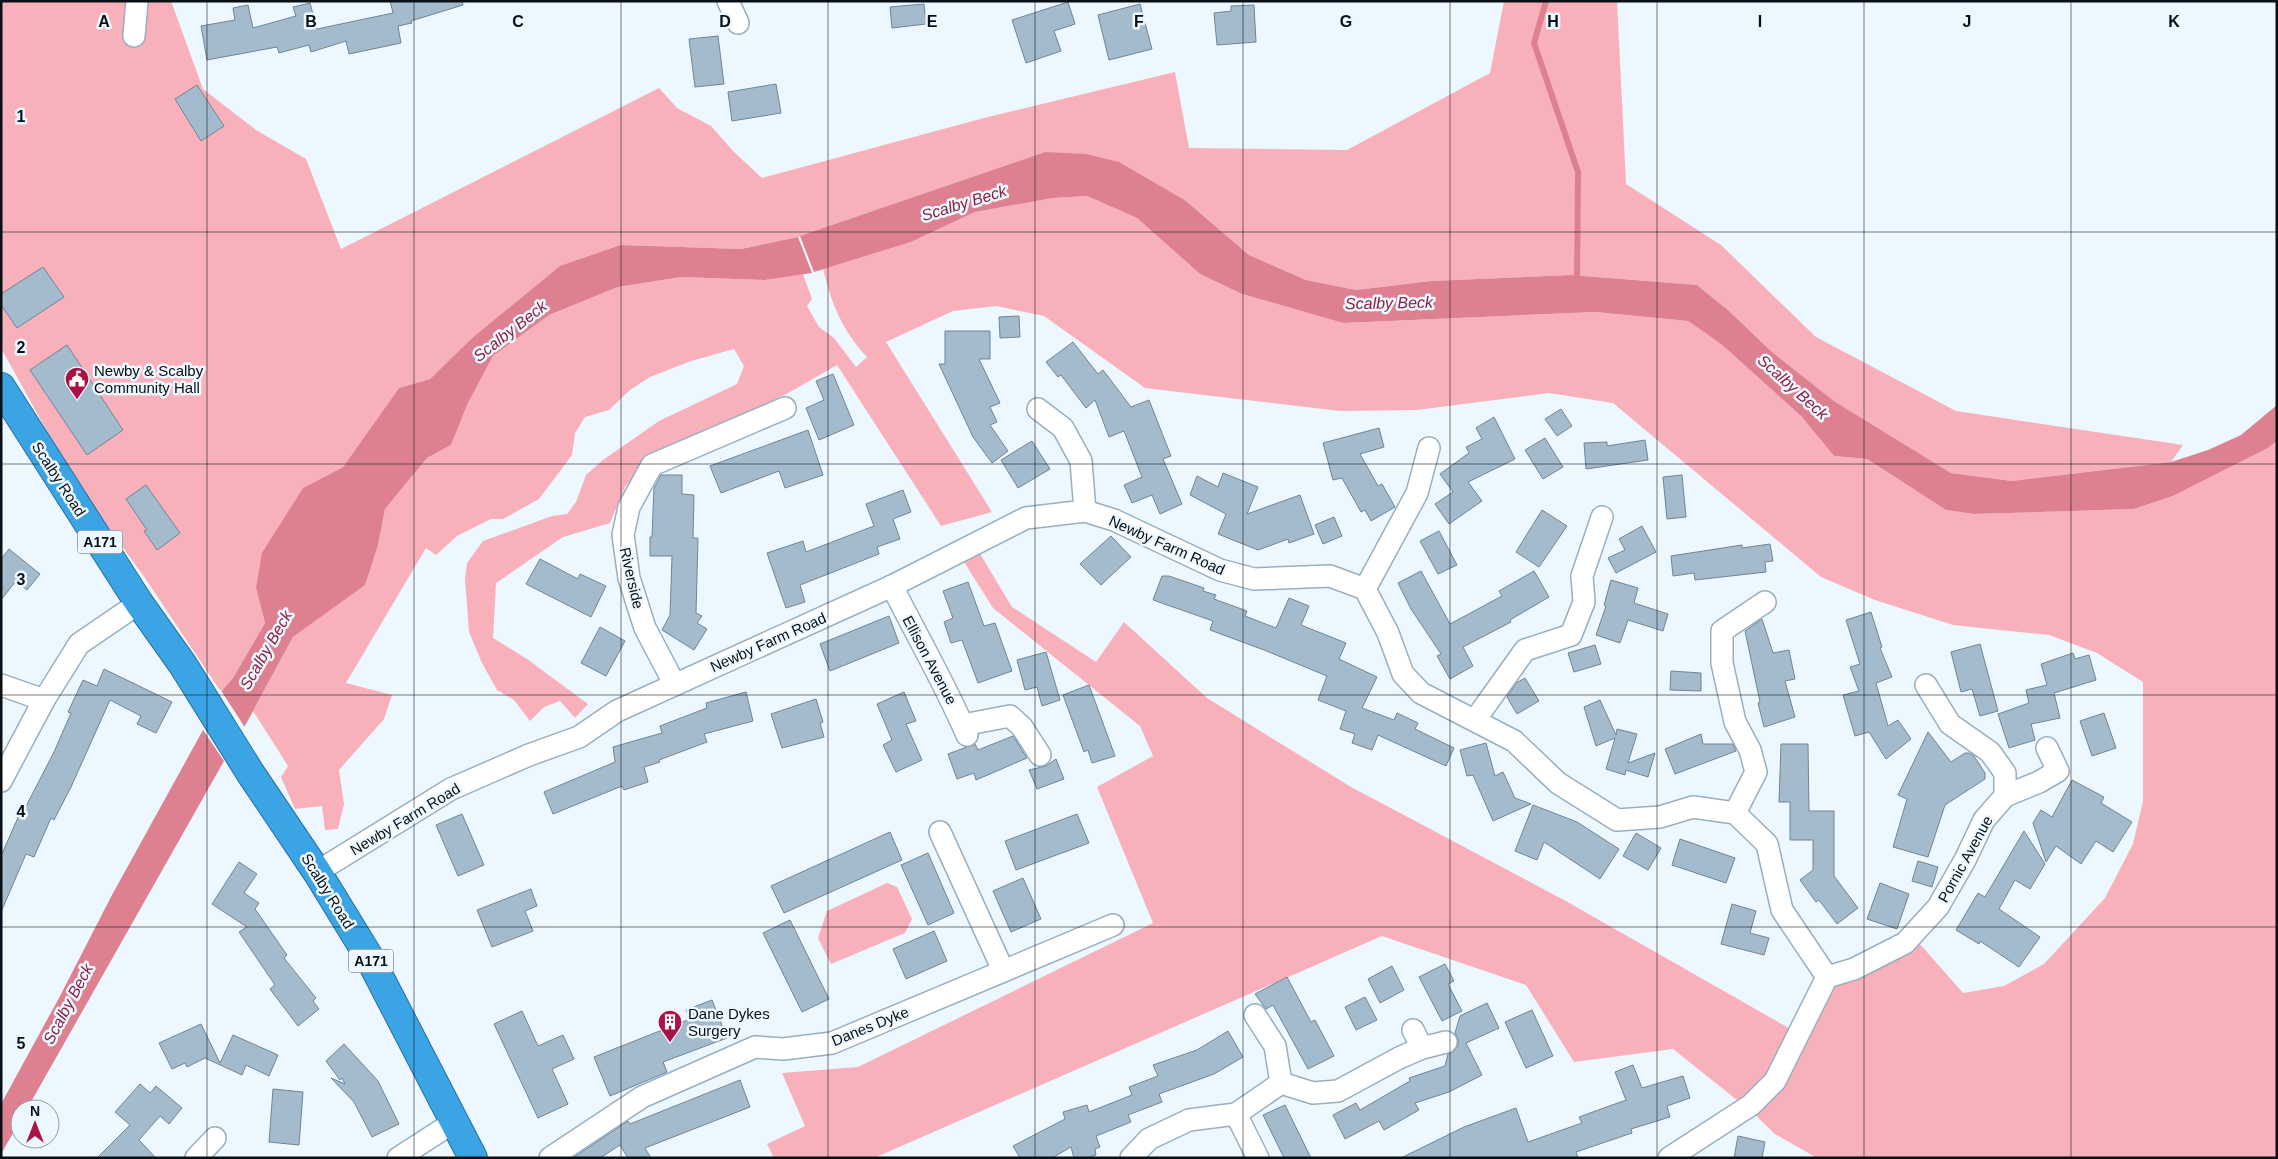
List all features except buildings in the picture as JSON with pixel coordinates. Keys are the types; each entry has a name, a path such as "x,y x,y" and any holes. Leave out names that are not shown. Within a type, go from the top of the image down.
{"highway":[{"name":"Scalby Road","path":"1,387 139,604 201,694 317,872 369,958 473,1158"}],"street":[{"path":"134,36 137,1"},
{"path":"728,1 738,23"},
{"name":"Riverside","path":"674,685 645,628 630,578 623,535 630,506 652,465 785,408"},
{"path":"1038,409 1063,428 1080,461 1085,511"},
{"path":"1429,448 1417,493 1365,589 1388,633 1403,674 1421,694 1514,741 1558,783 1617,820 1660,818 1693,807 1734,813 1767,844 1782,910 1827,976 1775,1081 1751,1105 1669,1158"},
{"name":"Newby Farm Road","path":"317,872 451,789 529,755 579,736 617,711 892,586 1026,518 1085,511 1114,520 1220,570 1254,579 1330,576 1365,589"},
{"path":"1475,720 1525,650 1571,635 1584,602 1582,576 1602,517"},
{"name":"Ellison Avenue","path":"892,586 928,659 950,696 965,730 1010,716 1022,727 1040,755"},
{"path":"1734,813 1756,772 1750,750 1734,722 1722,663 1722,631 1739,617 1765,602"},
{"path":"1,781 44,700 79,644 139,604"},
{"path":"1,685 44,700"},
{"path":"1926,685 1950,724 1990,752 2005,773 2005,796 2039,782 2058,771 2047,748"},
{"name":"Pornic Avenue","path":"1827,976 1854,969 1905,943 1938,907 1965,860 1984,820 2005,796"},
{"path":"940,832 1003,970"},
{"name":"Danes Dyke","path":"550,1158 642,1098 755,1047 784,1049 832,1043 1113,925"},
{"path":"1255,1016 1274,1046 1281,1083"},
{"path":"1281,1083 1313,1093 1338,1091 1418,1039 1446,1042"},
{"path":"1131,1158 1149,1139 1189,1120 1236,1114 1281,1083"},
{"path":"1236,1114 1258,1158"},
{"path":"398,1158 454,1122"},
{"path":"196,1158 215,1138"}],"shaded area":[{"path":"1,1 171,1 203,89 256,130 306,159 341,249 659,88 677,108 711,126 734,152 762,178 984,118 1175,72 1189,148 1347,150 1490,73 1504,1 1617,1 1626,184 1721,245 1816,337 1956,411 2183,445 2171,462 2012,481 1951,473 1834,401 1772,352 1728,310 1697,285 1571,275 1431,281 1356,290 1306,280 1249,255 1186,201 1045,152 798,237 741,249 621,245 471,339 430,379 399,388 343,467 303,488 256,588 265,623 233,678 221,692 145,578 74,480 1,348"},
{"path":"1087,196 1137,218 1200,274 1242,294 1343,323 1595,312 1688,321 1721,344 1801,416 1834,456 1867,459 1946,510 1974,514 2134,509 2173,496 2268,448 2277,441 2277,1158 1817,1158 1775,1134 1750,1110 1829,980 1919,943 1963,993 2004,986 2044,964 2105,898 2133,844 2143,801 2143,682 2097,653 2049,635 1953,625 1875,600 1821,577 1613,403 1549,393 1417,410 1340,411 1145,388 1044,316 996,306 953,311 886,342 992,512 941,526 837,365 790,392 644,466 625,487 610,523 563,537 496,583 493,638 527,659 588,704 575,718 560,701 544,707 530,721 514,700 497,690 482,663 469,632 465,579 467,563 483,541 552,516 567,514 576,502 586,475 603,460 659,421 737,384 744,366 734,349 691,361 650,377 630,390 609,410 585,417 575,433 572,455 539,499 503,519 491,519 457,536 436,555 426,548 346,683 392,695 384,719 339,770 344,804 338,829 325,830 322,806 295,809 281,777 288,766 253,711 293,637 364,585 378,545 385,509 427,458 451,445 468,403 493,356 549,315 618,287 681,277 765,280 803,274 812,299 807,306 819,327 834,338 856,367 867,357 844,327 834,306 823,269 911,242 975,212 1053,198"},
{"path":"979,552 1012,607 1096,662 1124,622 1207,698 1351,787 1564,900 1794,1031 1771,1076 1742,1104 1673,1049 1574,1062 1526,985 1382,936 874,1158 774,1158 767,1144 805,1126 782,1073 858,1067 1153,923 1097,787 1153,756 1140,726 993,608 964,562"},
{"path":"887,883 897,887 912,919 905,933 831,964 818,938 827,911"}],"water":[{"name":"Scalby Beck","path":"1045,152 1086,154 1119,162 1186,201 1249,255 1306,280 1356,290 1431,281 1571,275 1697,285 1728,310 1772,352 1834,401 1951,473 2012,481 2171,462 2208,450 2241,435 2277,405 2277,441 2268,448 2173,496 2134,509 1974,514 1946,510 1867,459 1834,456 1801,416 1721,344 1688,321 1595,312 1343,323 1242,294 1200,274 1137,218 1087,196 1053,198 975,212 911,242 814,272 800,236"},
{"name":"Scalby Beck","path":"798,237 812,273 765,280 681,277 618,287 549,315 493,356 468,403 451,445 427,458 385,509 378,545 365,585 293,637 240,735 215,699 233,678 265,623 256,588 262,553 303,488 343,467 399,388 430,379 471,339 560,266 621,245 741,249"},
{"name":"Scalby Beck","path":"203,730 224,761 33,1099 10,1099 10,1138 1,1154 1,1104 59,998 112,895"}],"pier":[{"path":"220,689 246,729 242,737 213,697"}],"waterway":[{"path":"1546,1 1534,43 1578,172 1577,283"}],"place":[{"name":"Newby & Scalby Community Hall","path":"77,400"},
{"name":"Dane Dykes Surgery","path":"670,1043"}]}
